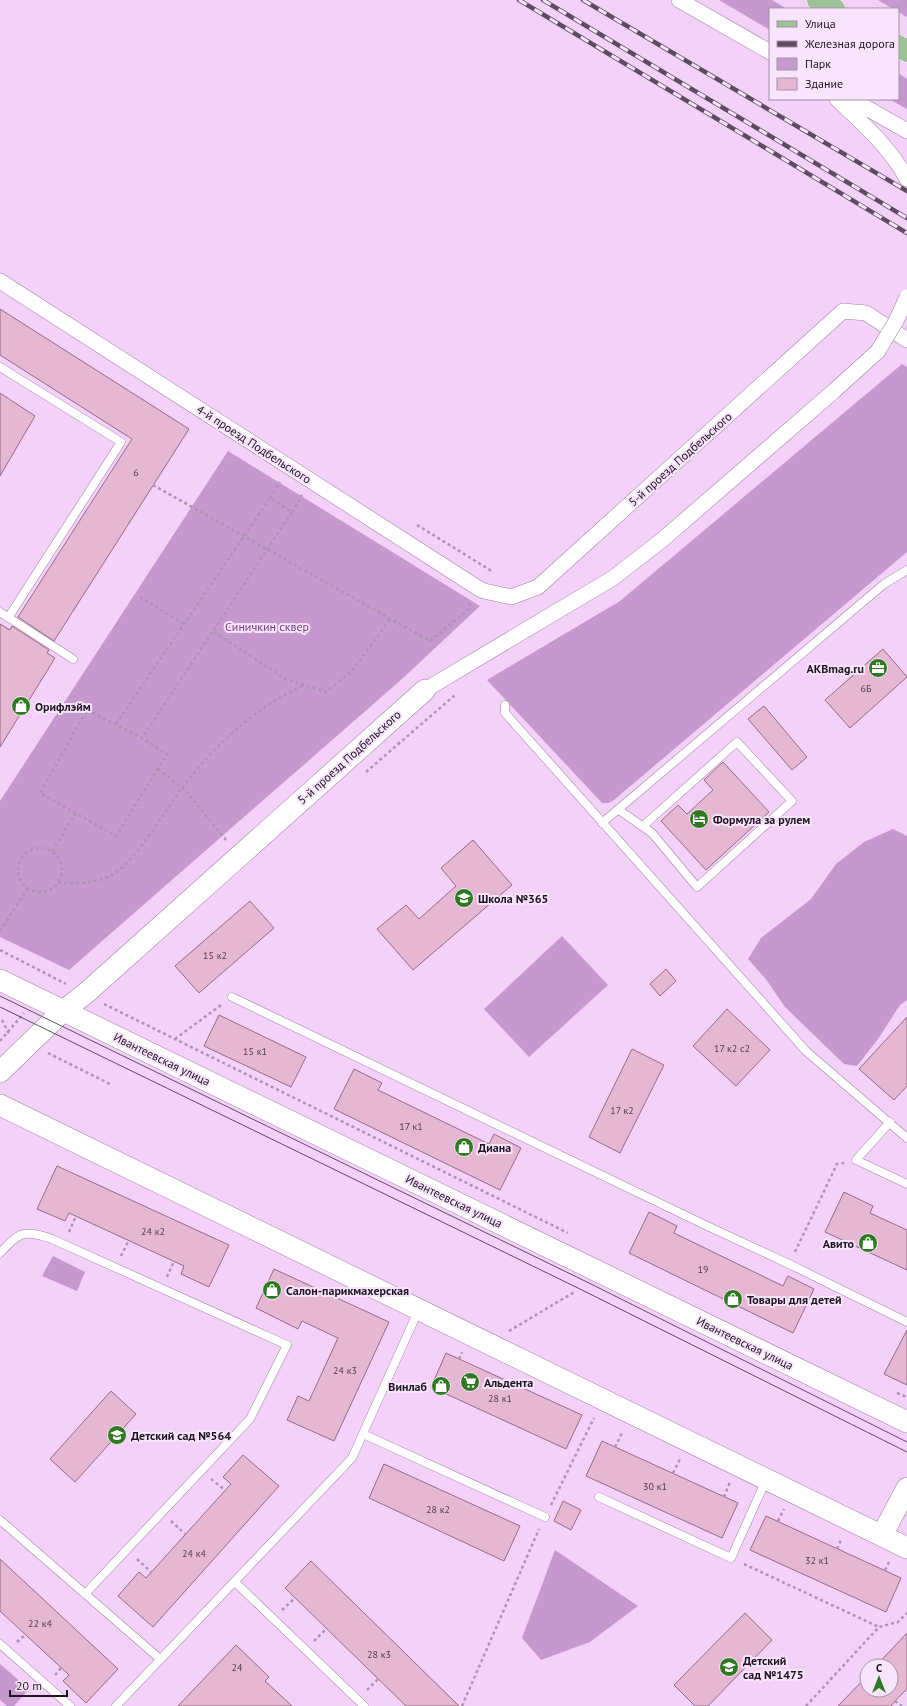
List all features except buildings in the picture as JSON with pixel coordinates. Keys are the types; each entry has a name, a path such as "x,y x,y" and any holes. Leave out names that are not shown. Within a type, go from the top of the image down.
{"main road":[{"path":"818,0 832,8"}],"street":[{"path":"680,0 769,51"},
{"path":"838,100 888,149 900,164 907,179"},
{"path":"854,100 907,131"},
{"name":"4-й проезд Подбельского","path":"0,281 478,588 484,591 511,597"},
{"path":"878,350 896,320 907,297"},
{"name":"5-й проезд Подбельского","path":"511,597 538,587 843,311 866,313 907,340"},
{"path":"878,350 907,320"},
{"name":"5-й проезд Подбельского","path":"0,1072 63,1011 425,690 613,578 662,540 834,391 878,350"},
{"name":"Ивантеевская улица","path":"0,980 907,1422"},
{"path":"0,1105 907,1548"},
{"path":"882,1536 907,1488"}],"lane":[{"path":"0,367 122,442 8,618"},
{"path":"602,823 884,584 907,570"},
{"path":"0,612 73,659"},
{"path":"505,705 505,713 806,1051 907,1138"},
{"path":"619,810 652,833 698,887 792,801 737,742 643,826"},
{"path":"232,997 907,1322"},
{"path":"890,1122 856,1160 907,1184"},
{"path":"0,1253 16,1236 24,1233 38,1234 288,1346 250,1419 85,1594"},
{"path":"116,1706 352,1458 419,1309"},
{"path":"363,1434 545,1517"},
{"path":"599,1497 731,1558 766,1479"},
{"path":"0,1520 160,1660"},
{"path":"235,1582 364,1706"},
{"path":"0,1644 70,1706"}],"path":[{"path":"116,724 282,479"},
{"path":"153,485 430,641 470,609 470,598"},
{"path":"142,738 214,632 304,492"},
{"path":"270,498 292,512"},
{"path":"140,597 184,624"},
{"path":"214,632 286,679 326,692 352,671 390,618"},
{"path":"58,883 90,883 112,875 136,853 183,788 205,761 244,722 283,694 304,685"},
{"path":"87,710 116,724 167,754 116,836 40,793 87,710"},
{"path":"158,769 183,788 229,844"},
{"path":"52,851 76,813"},
{"path":"39,848 52,851 58,857 62,865 62,874 58,883 49,890 38,892 28,888 20,877 19,870 19,864 26,852 39,848"},
{"path":"0,931 28,888"},
{"path":"0,950 66,984"},
{"path":"175,1039 232,997"},
{"path":"104,1004 574,1236"},
{"path":"0,1041 24,1013"},
{"path":"2,1020 8,1032 112,1085"},
{"path":"789,1264 837,1164 856,1160"},
{"path":"63,1244 76,1216"},
{"path":"509,1331 576,1291"},
{"path":"459,1359 462,1351"},
{"path":"893,1391 907,1397"},
{"path":"462,1706 545,1517 597,1413"},
{"path":"615,1447 625,1426"},
{"path":"673,1473 682,1454"},
{"path":"724,1497 732,1478"},
{"path":"778,1522 786,1504"},
{"path":"162,1513 185,1534"},
{"path":"127,1550 151,1572"},
{"path":"731,1558 879,1627"},
{"path":"806,1706 879,1627 898,1622 907,1613"},
{"path":"895,1701 902,1706"}],"green space":[{"path":"719,0 772,0 785,8 769,8 769,29"},
{"path":"878,0 907,0 907,17 899,13 899,8 891,8"},
{"path":"899,74 907,79 907,109 891,100 899,100"},
{"path":"902,364 907,367 907,552 614,800 609,803 602,803 487,680 620,601"},
{"name":"Синичкин сквер","path":"228,451 480,606 402,679 69,970 0,937 0,801"},
{"path":"893,829 907,836 907,1000 900,1005 878,1039 857,1066 844,1064 785,1007 765,978 748,959 761,938 811,899 836,864 864,842"},
{"path":"562,936 608,985 529,1057 484,1009"},
{"path":"53,1256 85,1272 77,1291 42,1276"},
{"path":"555,1550 638,1606 590,1642 541,1660 522,1638"},
{"path":"0,1664 29,1689 14,1706 7,1706 0,1700"}],"tram line":[{"path":"0,996 589,1283 907,1442"},
{"path":"0,1007 580,1289 907,1452"}],"railway":[{"path":"519,0 907,233"},
{"path":"543,0 907,218"},
{"path":"583,0 907,191"}],"place":[{"name":"AKBmag.ru","path":"878,668"},
{"name":"Орифлэйм","path":"21,706"},
{"name":"Формула за рулем","path":"699,819"},
{"name":"Школа №365","path":"464,898"},
{"name":"Диана","path":"464,1147"},
{"name":"Авито","path":"868,1243"},
{"name":"Салон-парикмахерская","path":"272,1290"},
{"name":"Товары для детей","path":"733,1299"},
{"name":"Альдента","path":"470,1382"},
{"name":"Винлаб","path":"441,1386"},
{"name":"Детский сад №564","path":"117,1435"},
{"name":"Детский сад №1475","path":"729,1667"}]}
